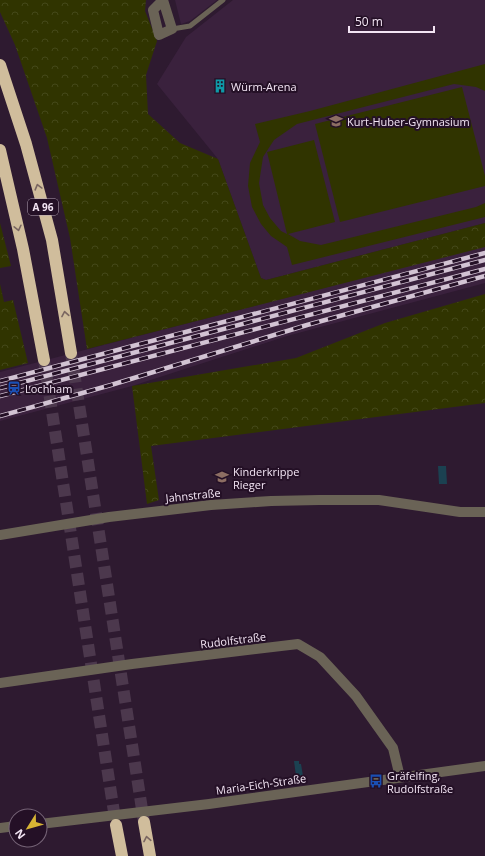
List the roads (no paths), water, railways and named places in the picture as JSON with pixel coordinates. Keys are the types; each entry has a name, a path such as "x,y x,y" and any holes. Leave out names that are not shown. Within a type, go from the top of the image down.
{"highway":[{"name":"A 96","path":"0,65 26,144 52,240 71,352"},
{"name":"A 96","path":"0,150 23,249 44,360"},
{"path":"144,822 150,856"},
{"path":"116,825 122,856"}],"street":[{"path":"163,0 153,10 159,35 172,29"},
{"name":"Jahnstraße","path":"0,534 124,515 211,505 271,501 379,500 460,512 485,512"},
{"name":"Rudolfstraße","path":"0,683 132,664 298,644 320,657 356,696 393,748 400,777"},
{"name":"Maria-Eich-Straße","path":"48,823 209,804 485,766"}],"lane":[{"path":"172,29 190,26 223,0"}],"water":[{"path":"438,466 446,466 447,484 439,484"},
{"path":"294,761 299,761 299,764 301,764 303,776 296,776"}],"tunnel":[{"path":"71,353 144,822"},
{"path":"44,360 116,825"}],"railway":[{"path":"0,381 485,253"},
{"path":"0,388 485,260"},
{"path":"0,396 485,269"},
{"path":"0,416 111,385 307,325 485,276"}],"place":[{"name":"Würm-Arena","path":"220,86"},
{"name":"Kurt-Huber-Gymnasium","path":"336,121"},
{"name":"Lochham","path":"14,388"},
{"name":"Kinderkrippe Rieger","path":"222,477"},
{"name":"Gräfelfing, Rudolfstraße","path":"376,781"}]}
